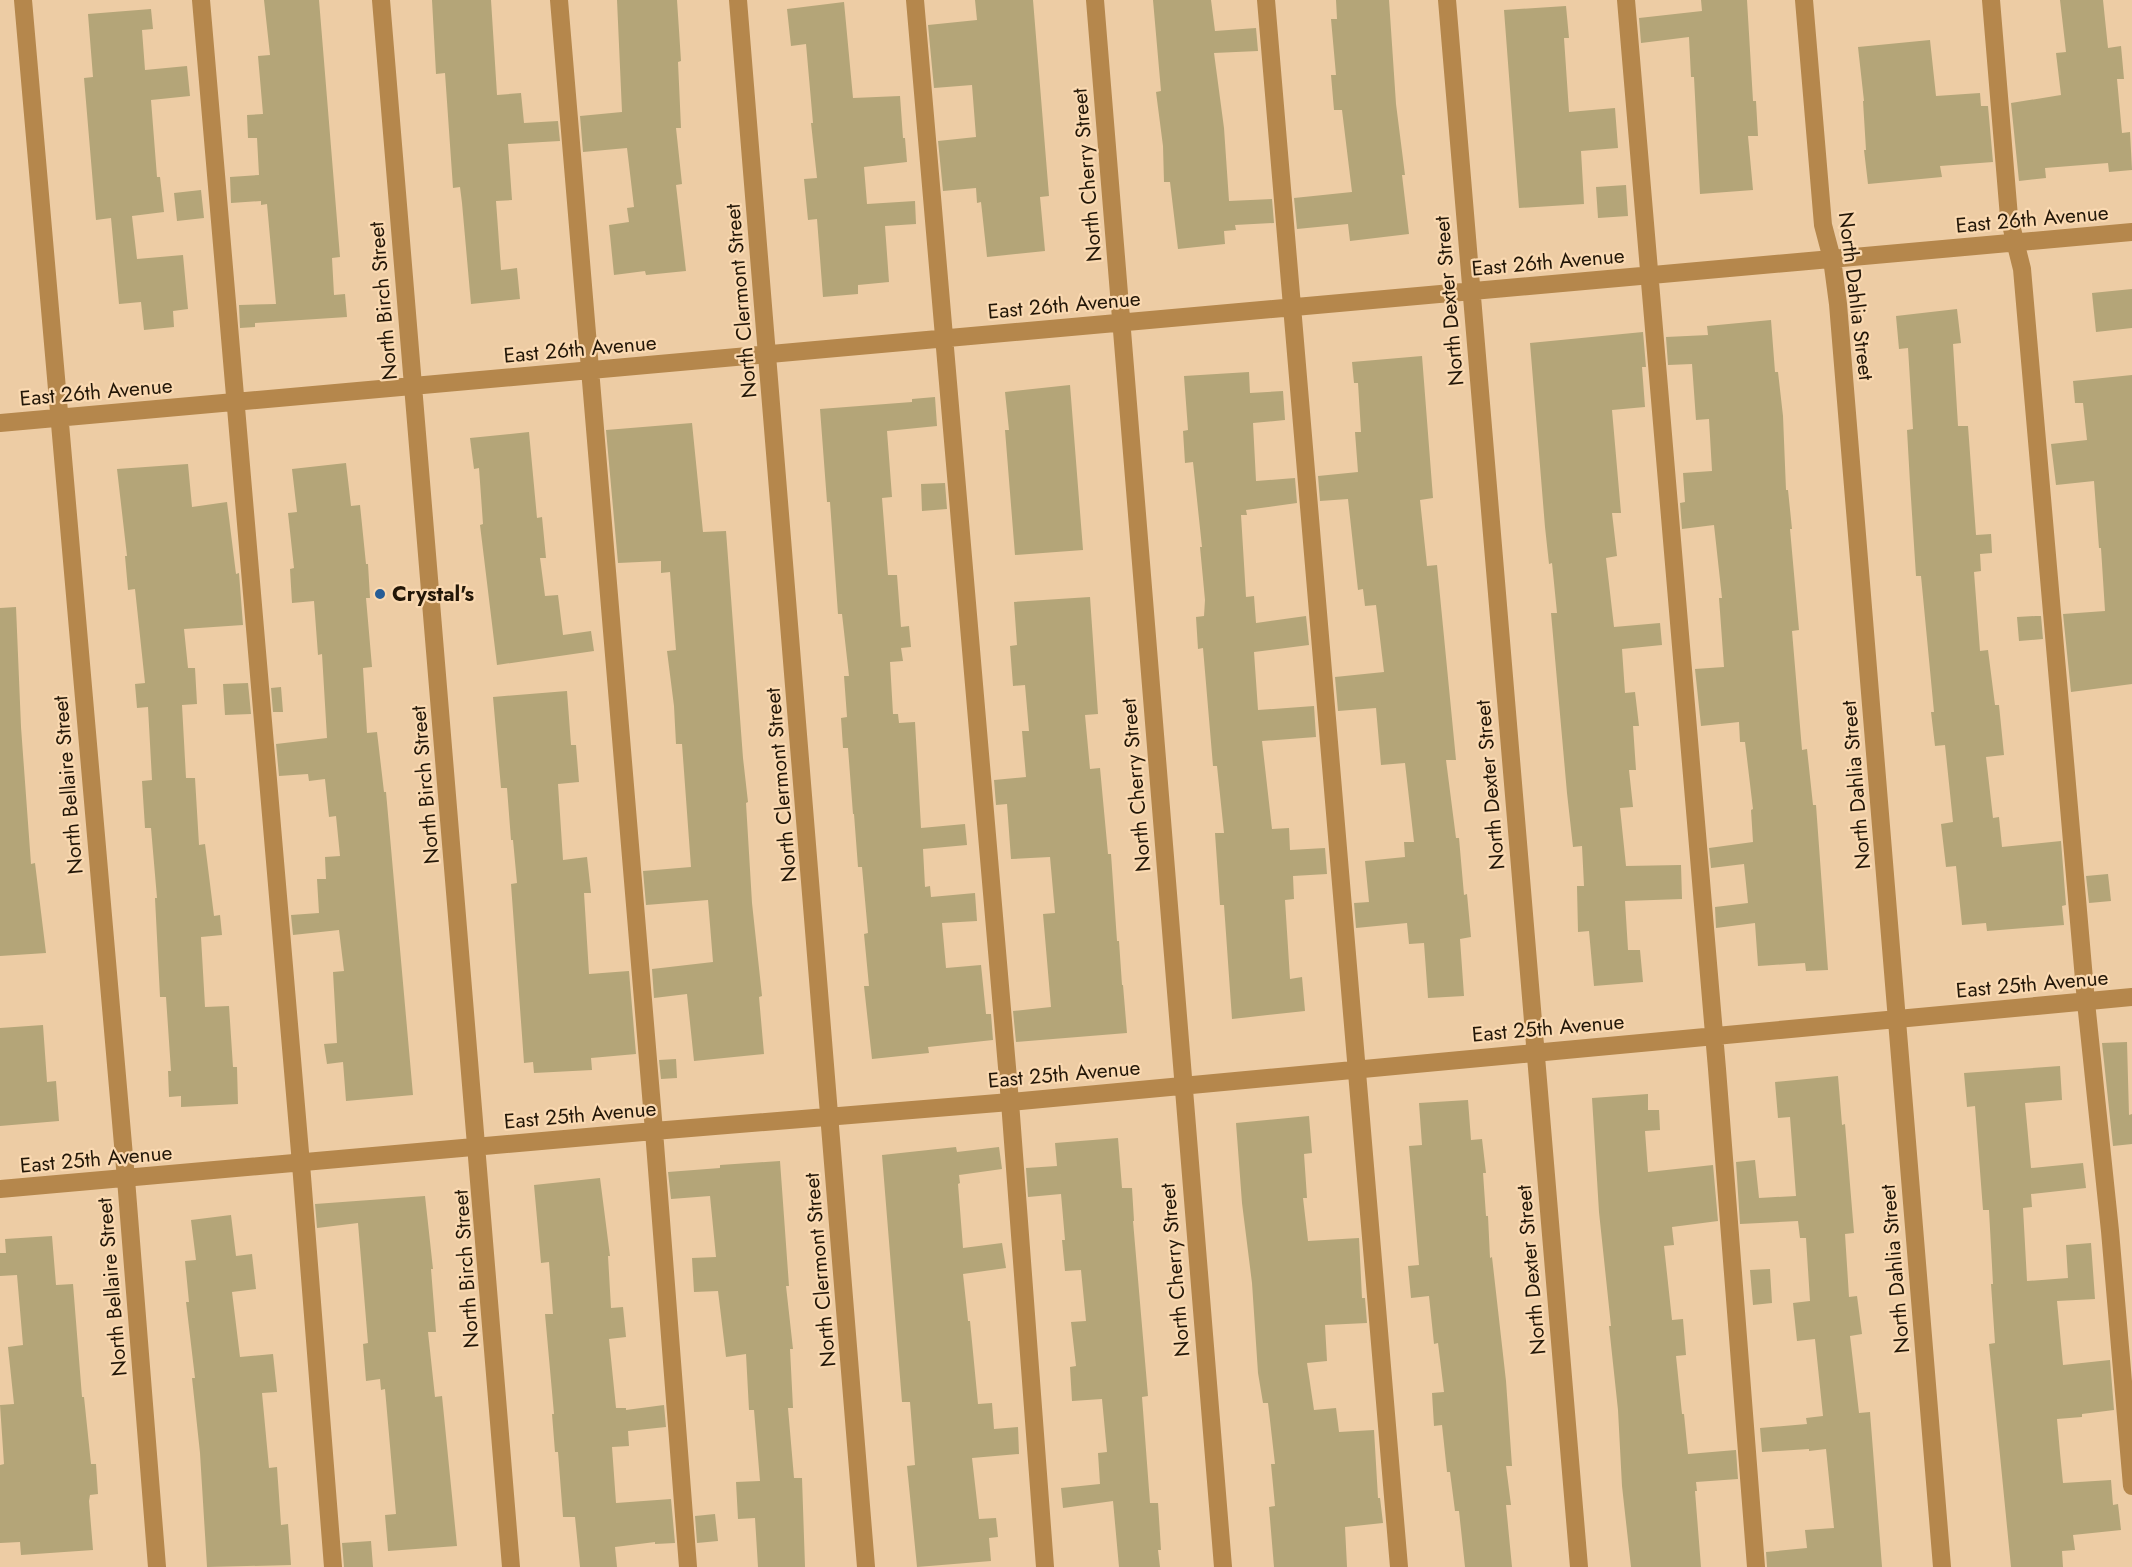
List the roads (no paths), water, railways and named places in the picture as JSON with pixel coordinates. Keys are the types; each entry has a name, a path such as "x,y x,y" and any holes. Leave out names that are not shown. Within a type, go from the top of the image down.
{"street":[{"name":"North Bellaire Street","path":"23,0 126,1179 157,1567"},
{"path":"201,0 301,1164 333,1567"},
{"name":"North Birch Street","path":"381,0 412,387 479,1148 512,1567"},
{"path":"559,0 654,1131 688,1567"},
{"name":"North Clermont Street","path":"738,0 866,1567"},
{"path":"915,0 1010,1102 1045,1567"},
{"name":"North Cherry Street","path":"1095,0 1223,1567"},
{"path":"1266,0 1399,1567"},
{"name":"North Dexter Street","path":"1448,0 1534,1052 1579,1567"},
{"path":"1626,0 1714,1036 1756,1567"},
{"name":"North Dahlia Street","path":"1803,0 1823,225 1832,259 1840,328 1942,1567"},
{"path":"1991,0 2009,218 2023,278 2086,1002 2110,1231 2132,1486"},
{"name":"East 26th Avenue","path":"0,423 2132,232"},
{"name":"East 25th Avenue","path":"0,1189 1010,1102 1356,1068 2132,998"}],"place":[{"name":"Crystal's","path":"380,594"}]}
